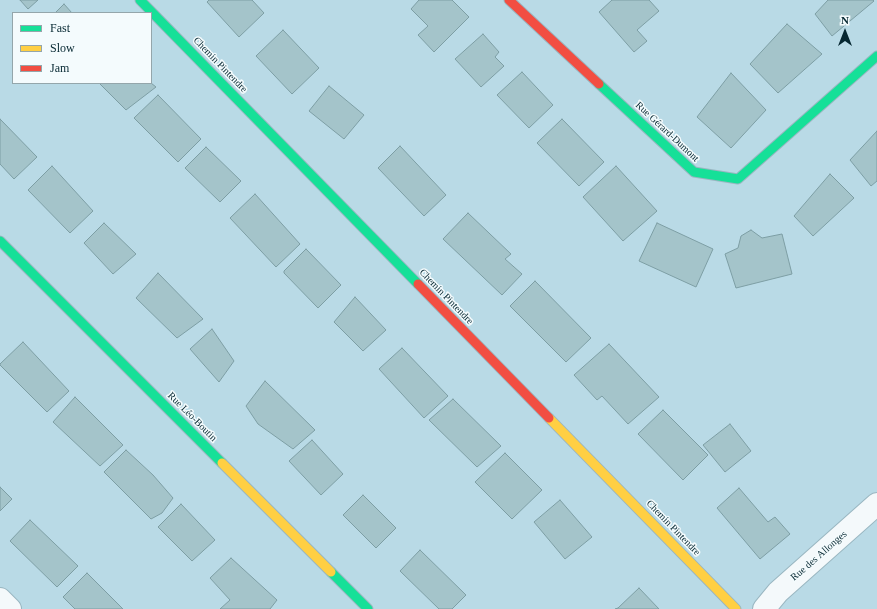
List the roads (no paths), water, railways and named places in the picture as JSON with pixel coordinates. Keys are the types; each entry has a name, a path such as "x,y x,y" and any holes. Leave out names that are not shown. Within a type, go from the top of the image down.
{"street":[{"name":"Chemin Pintendre","path":"140,0 152,12"},
{"name":"Rue Gérard-Dumont","path":"518,3 694,172 738,178 877,56"},
{"name":"Chemin Pintendre","path":"152,12 736,609"},
{"name":"Rue Léo-Boutin","path":"0,241 368,609"},
{"name":"Rue des Allonges","path":"764,609 778,592 877,504"},
{"path":"0,599 10,609"}]}
